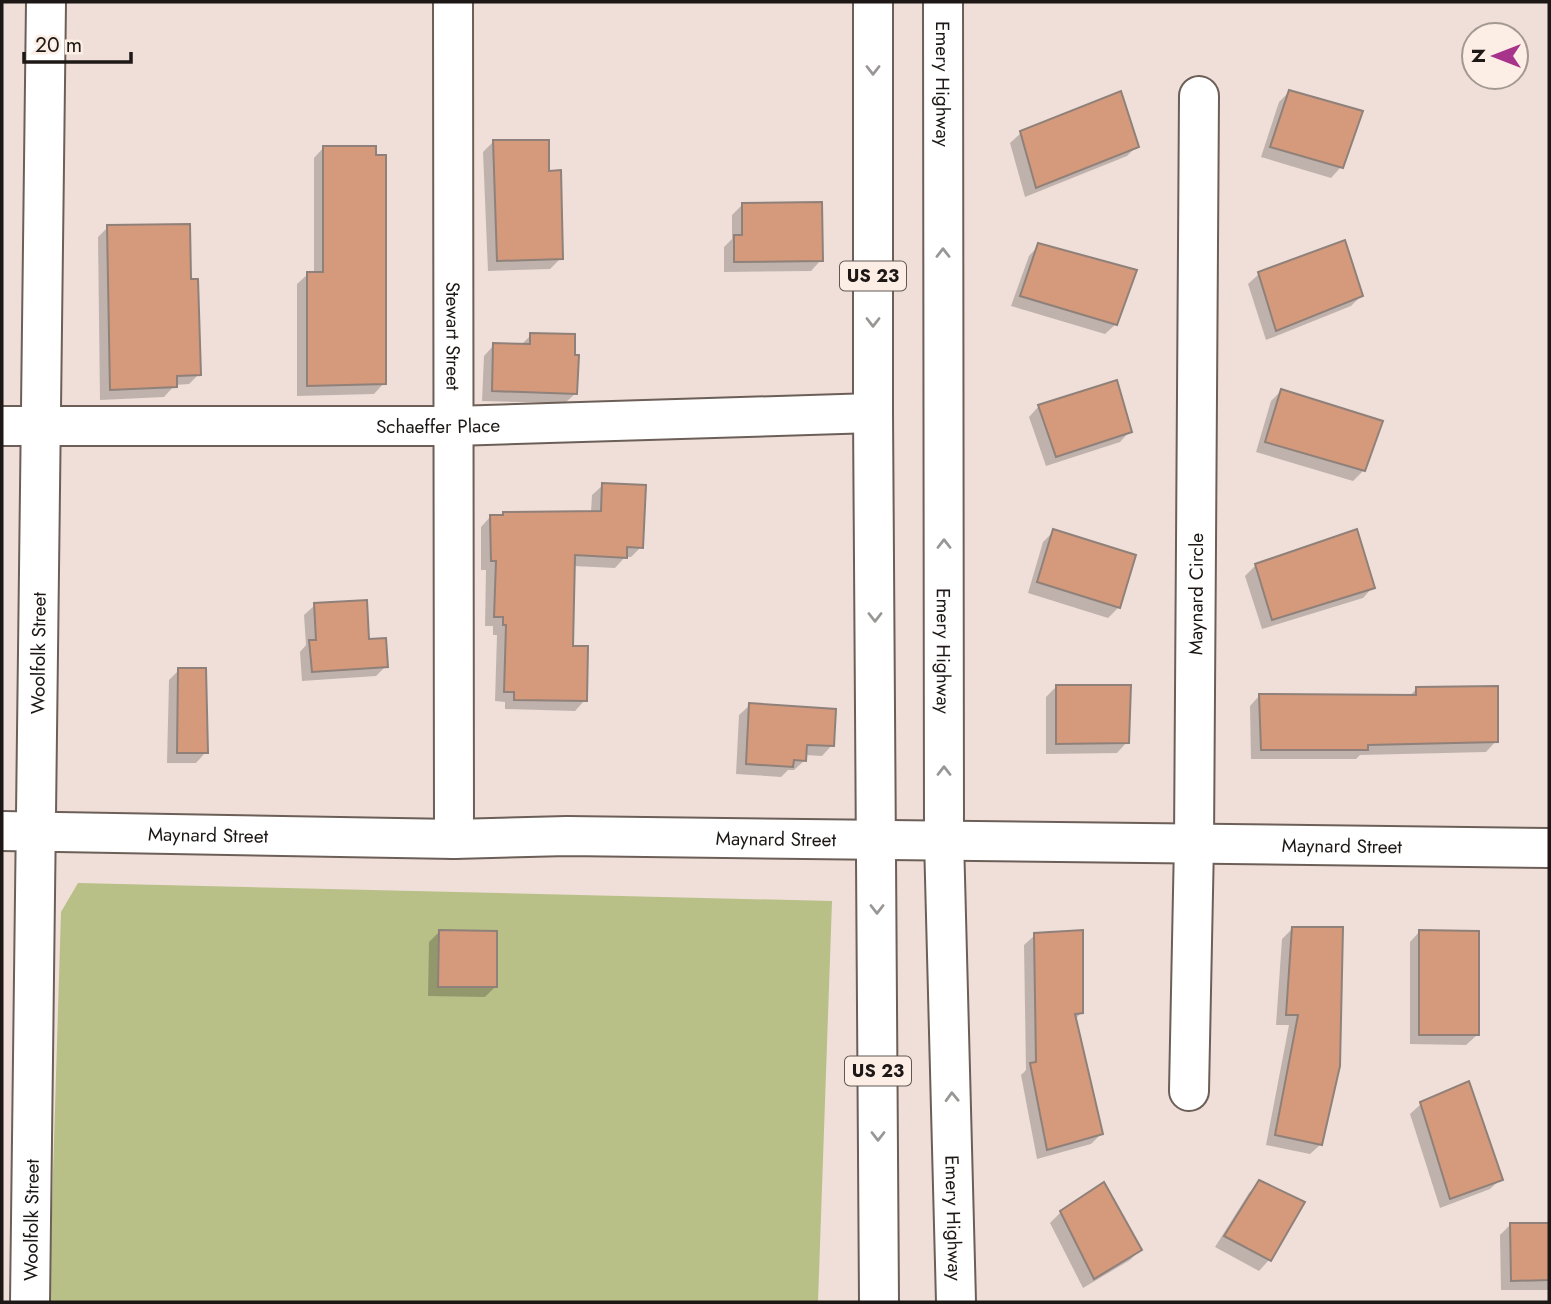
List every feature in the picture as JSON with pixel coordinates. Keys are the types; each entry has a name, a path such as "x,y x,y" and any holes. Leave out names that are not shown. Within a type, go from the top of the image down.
{"main road":[{"name":"Woolfolk Street","path":"20,1281 18,831 41,426 46,2"},
{"name":"Stewart Street","path":"453,2 454,839"},
{"name":"US 23","path":"873,2 879,1302"},
{"name":"Emery Highway","path":"943,2 944,839 956,1302"},
{"name":"Maynard Circle","path":"1189,1091 1194,843 1199,96"},
{"name":"Schaeffer Place","path":"2,426 454,426 873,413"},
{"name":"Maynard Street","path":"18,831 454,839 567,836 944,839 1549,848"}],"green space":[{"path":"78,883 832,901 818,1302 51,1302 61,912"}],"building":[{"path":"1289,90 1363,111 1343,168 1270,147"},
{"path":"1121,91 1139,147 1036,188 1020,131"},
{"path":"493,140 549,140 549,171 561,170 563,259 497,261"},
{"path":"323,146 376,146 376,155 386,155 386,384 307,386 307,272 323,272"},
{"path":"822,202 823,261 734,262 734,235 742,235 742,203"},
{"path":"190,224 191,279 198,279 201,375 177,376 177,387 110,390 107,225"},
{"path":"1345,240 1363,296 1276,331 1258,272"},
{"path":"1038,243 1137,270 1117,325 1020,296"},
{"path":"530,333 575,334 575,355 579,355 577,394 492,391 493,343 530,344"},
{"path":"1117,380 1132,432 1056,457 1038,405"},
{"path":"1281,389 1383,421 1365,471 1265,442"},
{"path":"602,483 646,485 643,548 627,547 627,558 575,555 573,646 588,646 587,701 514,700 514,692 504,692 506,625 503,625 503,617 494,617 496,561 491,561 490,515 503,515 503,512 601,511"},
{"path":"1053,529 1136,555 1120,608 1037,582"},
{"path":"1357,529 1375,588 1272,620 1255,564"},
{"path":"367,600 369,639 386,638 388,667 312,672 309,640 316,640 314,603"},
{"path":"178,668 206,668 208,753 177,753"},
{"path":"1056,685 1131,685 1129,743 1056,744"},
{"path":"1498,686 1498,742 1368,745 1368,750 1261,750 1259,694 1416,695 1416,687"},
{"path":"749,703 836,709 834,746 807,745 806,761 794,760 793,767 746,764"},
{"path":"1292,927 1343,927 1340,1066 1322,1145 1275,1135 1298,1015 1286,1015"},
{"path":"439,930 497,931 497,987 438,987"},
{"path":"1083,930 1083,1013 1075,1014 1103,1134 1047,1150 1030,1063 1036,1062 1034,933"},
{"path":"1419,930 1479,931 1479,1035 1419,1035"},
{"path":"1469,1081 1503,1180 1450,1199 1420,1102"},
{"path":"1259,1180 1305,1202 1271,1261 1224,1236"},
{"path":"1104,1182 1142,1250 1094,1279 1060,1211"},
{"path":"1510,1223 1549,1223 1549,1280 1511,1281"}]}
